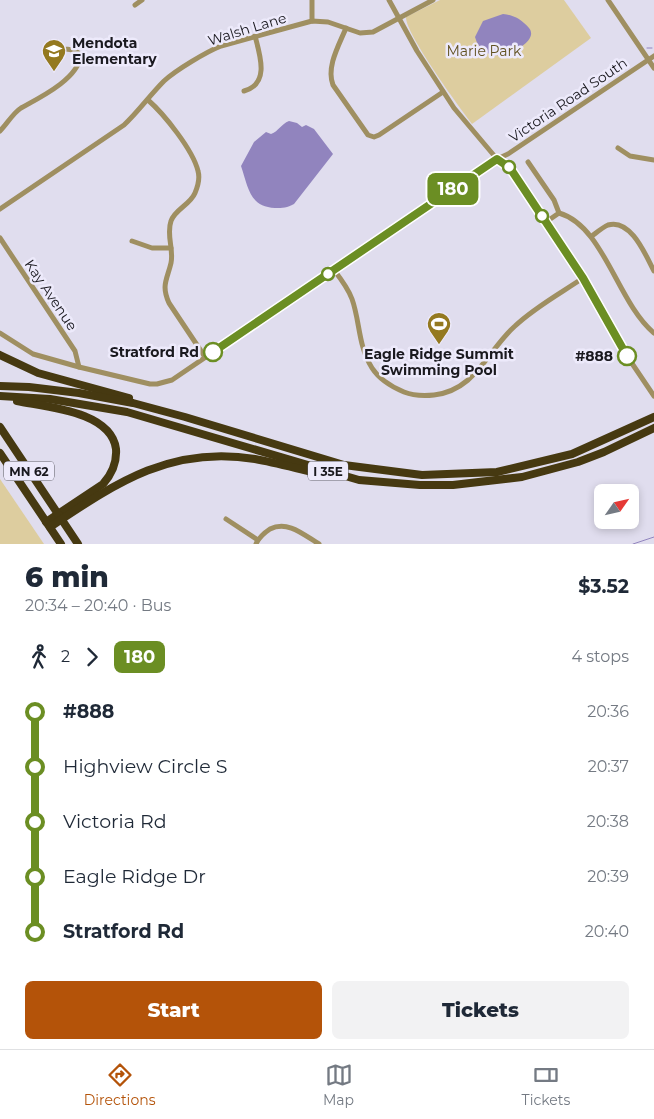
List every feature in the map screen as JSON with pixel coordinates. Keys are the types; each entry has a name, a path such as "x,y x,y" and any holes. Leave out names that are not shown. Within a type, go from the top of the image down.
{"highway":[{"path":"0,355 38,373 146,403 185,418"},
{"name":"I 35E","path":"0,386 29,387 79,393 132,403 344,466 422,475 497,472 572,454 651,418"},
{"path":"0,397 77,413 98,423 107,429 111,435 115,445 116,456 115,467 110,476 103,484 60,517"},
{"name":"I 35E","path":"0,397 50,399 127,412 359,480 420,485 453,485 522,477 578,462 654,428"},
{"name":"MN 62","path":"0,428 78,544"},
{"name":"MN 62","path":"0,453 61,544"},
{"path":"48,524 130,477 157,466 193,458 210,456 254,458 332,476 359,480"}],"street":[{"path":"135,5 142,0"},
{"path":"312,0 312,21"},
{"path":"389,0 417,51 443,92 465,122 497,159 510,168 583,278 627,356 654,396"},
{"name":"Walsh Lane","path":"0,209 124,125 165,81 210,51 255,36 312,21 328,22 360,33 373,32 433,0"},
{"path":"608,0 654,68"},
{"path":"346,28 331,67 330,78 368,135 379,135 443,92"},
{"path":"244,91 250,89 258,82 261,73 261,61 255,36"},
{"path":"0,131 20,109 30,105 62,82 80,62 82,55 75,50 64,48 51,51"},
{"name":"Victoria Road South","path":"0,333 33,354 79,367 158,384 172,380 497,159 508,154 654,56"},
{"path":"148,100 164,114 194,159 199,172 199,184 194,195 187,204 176,212 171,220 169,229 171,262 164,282 165,296 205,357"},
{"path":"618,148 630,156 654,160"},
{"path":"528,162 554,200 559,213"},
{"path":"546,222 559,213"},
{"path":"559,213 566,215 592,236 623,294 647,326 654,332"},
{"path":"592,236 608,225 620,225 629,231 641,245 654,271"},
{"name":"Kay Avenue","path":"0,238 75,350 79,367"},
{"path":"132,241 152,248 171,248"},
{"path":"334,270 346,287 352,300 362,348 372,368 394,388 408,394 423,396 445,393 466,383 477,373 515,325 583,278"},
{"path":"226,519 257,542 264,533 282,526 293,528 319,544"}],"green space":[{"name":"Marie Park","path":"440,0 564,0 591,38 472,124 423,53 408,25 406,17"},
{"path":"0,479 44,544 0,544"}],"shaded area":[{"path":"503,14 519,19 524,23 530,29 530,37 523,46 508,54 495,55 488,53 478,45 475,37 483,21"},
{"path":"289,121 297,123 302,127 306,125 314,129 333,154 294,204 283,208 266,207 255,200 251,194 241,166 254,142 266,132 274,133"}],"waterway":[{"path":"647,48 652,48"},
{"path":"633,544 654,537"}],"bus line":[{"name":"180","path":"213,352 497,159 510,168 583,278 627,356"}],"place":[{"name":"Mendota Elementary","path":"54,72"},
{"name":"Eagle Ridge Summit Swimming Pool","path":"439,345"},
{"name":"Stratford Rd","path":"213,352"},
{"name":"#888","path":"627,356"}]}
